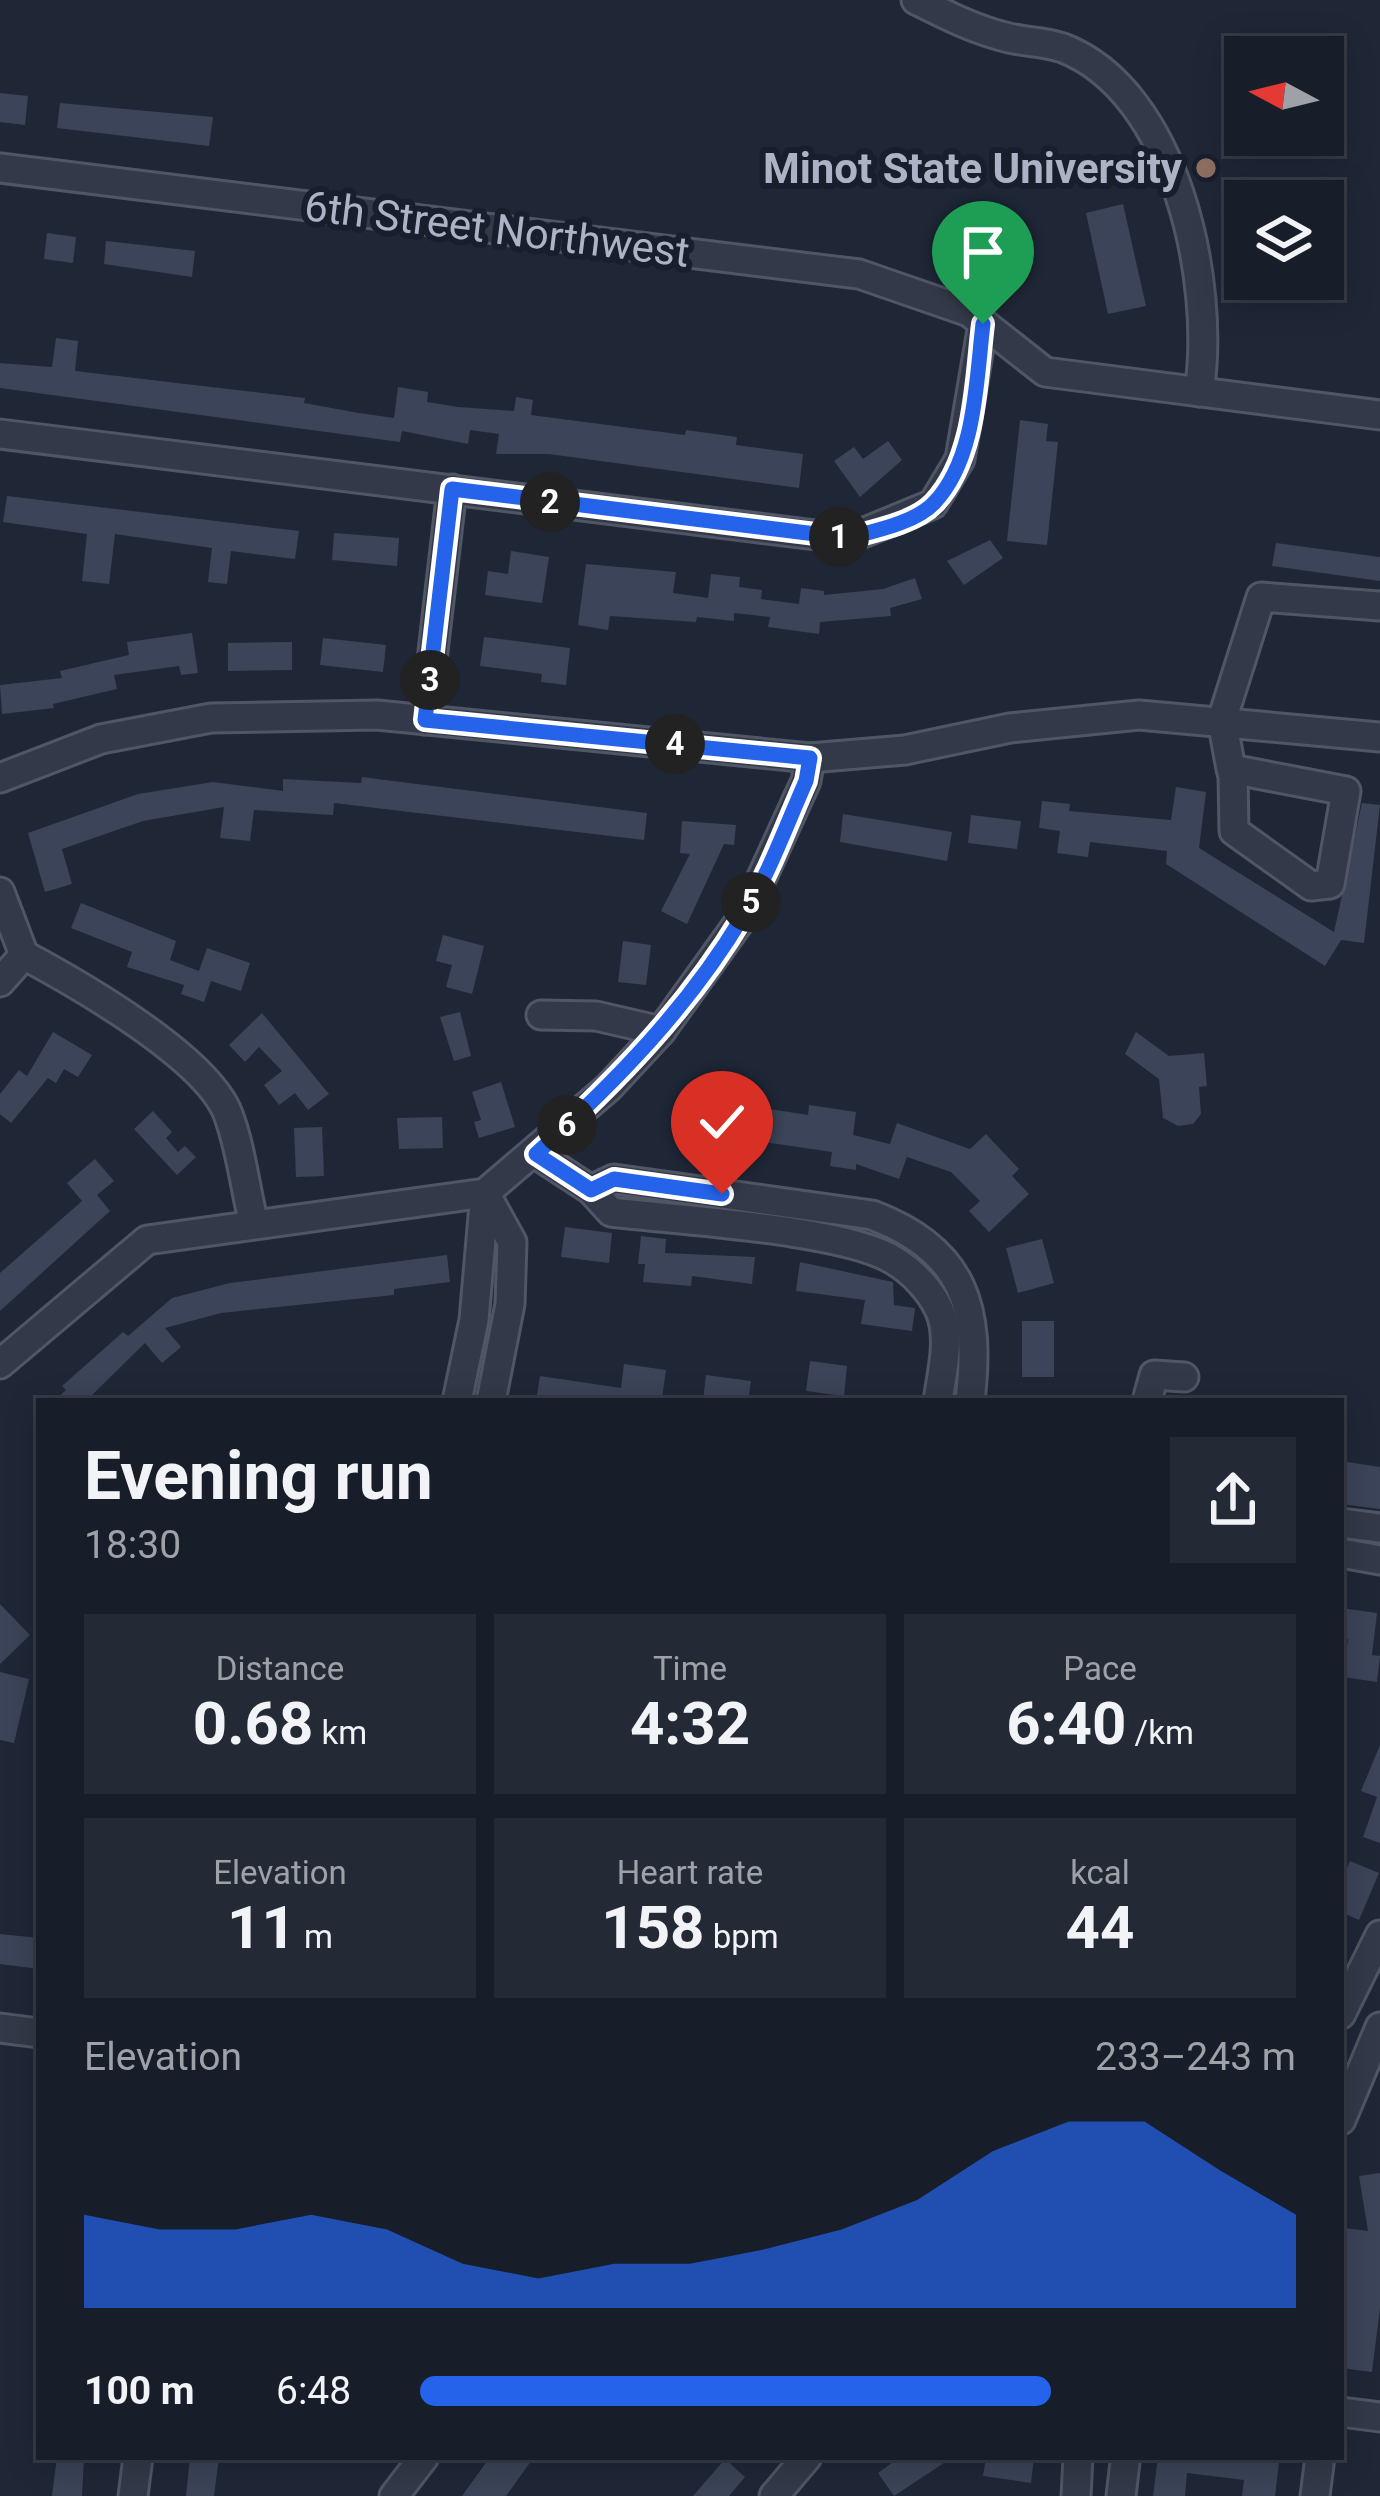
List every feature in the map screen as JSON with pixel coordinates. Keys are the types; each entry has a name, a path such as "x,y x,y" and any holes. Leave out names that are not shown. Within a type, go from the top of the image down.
{"street":[{"path":"916,0 969,27 1064,49 1106,76 1146,119 1180,183 1206,349 1199,392"},
{"name":"6th Street Northwest","path":"0,168 859,274 936,299 983,324 1045,372 1380,416"},
{"path":"0,434 848,538 890,526 933,504 960,459 983,324"},
{"path":"425,720 452,489"},
{"path":"1231,769 1346,791 1330,884 1311,886 1234,831 1231,769 1222,720 1261,596 1380,606"},
{"path":"0,778 101,739 211,718 377,715 810,758 905,750 1010,728 1139,715 1380,737"},
{"path":"0,1364 147,1240 485,1193 536,1154 662,1031 745,914 806,781 810,758"},
{"path":"0,892 24,955 84,987 178,1056 227,1111 254,1224"},
{"path":"0,982 24,955"},
{"path":"541,1015 596,1016 662,1031"},
{"path":"536,1154 591,1190 610,1212 826,1239 894,1260 923,1284 941,1312 946,1350 938,1398"},
{"path":"591,1190 614,1179 851,1212 911,1230 948,1264 972,1310 976,1354 970,1398"},
{"path":"458,1398 479,1282 485,1193"},
{"path":"485,1193 512,1242 510,1304 492,1398"},
{"path":"1148,1398 1154,1375 1184,1377"},
{"path":"1344,1523 1380,1528"},
{"path":"1344,1554 1380,1560"},
{"path":"1344,2008 1380,1935"},
{"path":"1344,2027 1376,2038"},
{"path":"0,2028 36,2033"},
{"path":"1344,2050 1376,2038"},
{"path":"1344,2113 1376,2038"},
{"path":"1344,2412 1380,2417"},
{"path":"133,2496 138,2460"},
{"path":"394,2496 422,2460"},
{"path":"774,2496 804,2460"},
{"path":"1076,2496 1078,2460"},
{"path":"1315,2496 1319,2460"},
{"path":"1121,2496 1124,2462"}],"building":[{"path":"0,93 28,96 25,125 0,122"},
{"path":"60,103 213,117 209,146 57,128"},
{"path":"1123,204 1146,306 1108,314 1086,213"},
{"path":"47,233 76,237 73,263 44,259"},
{"path":"106,241 195,251 192,277 104,264"},
{"path":"56,338 78,341 75,371 305,398 304,403 359,413 394,418 398,387 428,392 427,402 458,407 514,411 516,397 533,400 531,415 737,437 736,445 803,454 799,488 549,454 496,454 499,434 470,430 468,444 402,431 400,442 0,388 0,363 52,367"},
{"path":"1020,420 1048,424 1046,441 1058,442 1047,545 1007,541"},
{"path":"888,441 902,460 860,497 834,461 854,447 863,459"},
{"path":"7,496 299,531 295,559 231,551 227,584 208,582 212,548 115,534 109,584 82,581 87,534 3,522"},
{"path":"334,533 399,538 397,566 332,560"},
{"path":"990,540 1003,558 964,585 947,561"},
{"path":"1276,543 1380,557 1380,581 1272,566"},
{"path":"511,551 549,557 542,603 485,595 488,571 508,574"},
{"path":"586,564 676,572 673,593 708,598 711,574 740,577 739,587 762,590 761,599 799,604 801,588 824,591 824,595 883,589 915,578 922,599 890,608 891,616 820,622 819,634 768,627 770,617 734,613 734,621 697,617 696,622 610,616 608,630 578,625"},
{"path":"192,633 198,673 181,675 179,666 114,675 117,689 53,704 54,708 2,714 0,685 62,678 60,671 129,655 127,642"},
{"path":"484,637 570,648 566,685 541,682 542,674 480,666"},
{"path":"323,638 386,645 383,672 320,665"},
{"path":"292,642 292,670 228,671 228,643"},
{"path":"362,777 647,813 644,840 334,803 333,815 254,810 250,841 220,838 224,807 143,821 62,849 72,884 45,892 28,833 138,794 213,782 283,791 283,779 361,783"},
{"path":"1176,787 1206,792 1199,848 1334,932 1362,803 1380,805 1364,943 1341,940 1325,966 1166,864 1167,851 1090,842 1088,857 1057,853 1060,831 1039,828 1042,801 1070,804 1069,811 1171,820"},
{"path":"843,814 952,832 947,861 840,842"},
{"path":"971,815 1021,821 1017,849 968,843"},
{"path":"682,821 736,825 734,845 724,844 687,924 661,911 690,854 680,853"},
{"path":"81,903 176,941 170,960 199,971 207,948 250,963 241,991 211,981 204,1002 181,994 184,985 127,967 132,952 71,928"},
{"path":"443,935 484,946 472,994 446,987 452,965 436,961"},
{"path":"623,941 651,945 646,985 618,982"},
{"path":"460,1012 471,1056 454,1061 440,1017"},
{"path":"262,1013 329,1094 308,1110 295,1093 279,1105 264,1085 282,1071 259,1047 245,1062 229,1045"},
{"path":"53,1032 92,1055 78,1077 64,1069 56,1083 48,1078 11,1123 0,1114 0,1094 19,1070 27,1076"},
{"path":"1136,1032 1169,1056 1204,1053 1207,1086 1199,1087 1201,1114 1193,1124 1178,1126 1163,1118 1159,1079 1125,1054"},
{"path":"501,1082 515,1127 479,1138 474,1122 481,1120 472,1092"},
{"path":"744,1105 808,1115 809,1105 856,1112 853,1135 890,1144 897,1123 970,1149 986,1134 1019,1169 1012,1176 1029,1194 989,1232 969,1211 980,1201 951,1172 907,1157 899,1179 856,1164 856,1170 830,1166 832,1152 717,1135 720,1115 742,1118"},
{"path":"153,1111 172,1132 166,1138 178,1152 185,1146 196,1157 177,1175 134,1129"},
{"path":"442,1117 443,1148 399,1149 397,1118"},
{"path":"322,1127 324,1176 296,1177 294,1128"},
{"path":"95,1159 114,1181 97,1195 110,1211 0,1311 0,1273 82,1201 67,1183"},
{"path":"565,1227 612,1233 609,1263 561,1257"},
{"path":"641,1236 666,1239 665,1253 755,1257 752,1284 692,1276 691,1286 643,1282 645,1264 638,1264"},
{"path":"1042,1239 1054,1283 1018,1293 1006,1248"},
{"path":"447,1255 450,1282 394,1289 394,1295 221,1313 165,1328 181,1347 162,1363 145,1343 89,1398 57,1398 66,1390 62,1386 123,1332 128,1336 172,1298 230,1283"},
{"path":"800,1262 893,1282 894,1305 915,1308 912,1331 861,1324 865,1300 796,1291"},
{"path":"1022,1321 1054,1321 1054,1377 1022,1377"},
{"path":"810,1361 847,1366 844,1396 806,1391"},
{"path":"624,1364 666,1370 662,1398 536,1398 540,1376 621,1388"},
{"path":"706,1375 751,1381 748,1398 703,1398"},
{"path":"1344,1461 1380,1467 1380,1509 1344,1504"},
{"path":"0,1604 30,1635 0,1664"},
{"path":"1344,1608 1377,1613 1372,1655 1380,1656 1377,1682 1344,1677 1348,1639 1344,1638"},
{"path":"0,1672 29,1679 14,1743 0,1740"},
{"path":"1380,1745 1380,1843 1363,1837 1377,1797 1361,1791"},
{"path":"1350,1861 1379,1873 1359,1920 1344,1913 1344,1874"},
{"path":"0,1934 36,1938 36,1969 0,1964"},
{"path":"1380,2173 1380,2308 1372,2372 1344,2368 1344,2228 1368,2231 1359,2176"},
{"path":"57,2460 84,2460 82,2496 52,2496"},
{"path":"190,2460 219,2460 214,2496 186,2496"},
{"path":"488,2460 532,2460 506,2496 462,2496"},
{"path":"724,2460 745,2477 729,2496 693,2496"},
{"path":"896,2460 948,2460 894,2496 878,2473"},
{"path":"986,2460 1034,2460 1031,2483 983,2476"},
{"path":"1158,2460 1279,2462 1275,2496 1242,2496 1244,2480 1187,2473 1185,2496 1153,2496"}],"place":[{"name":"Minot State University","path":"1206,168"}],"route":[{"path":"722,1194 614,1179 591,1190 536,1154 662,1031 703,976 745,914 806,781 810,758 425,720 452,489 848,538 890,526 933,504 960,459 983,324"}]}
